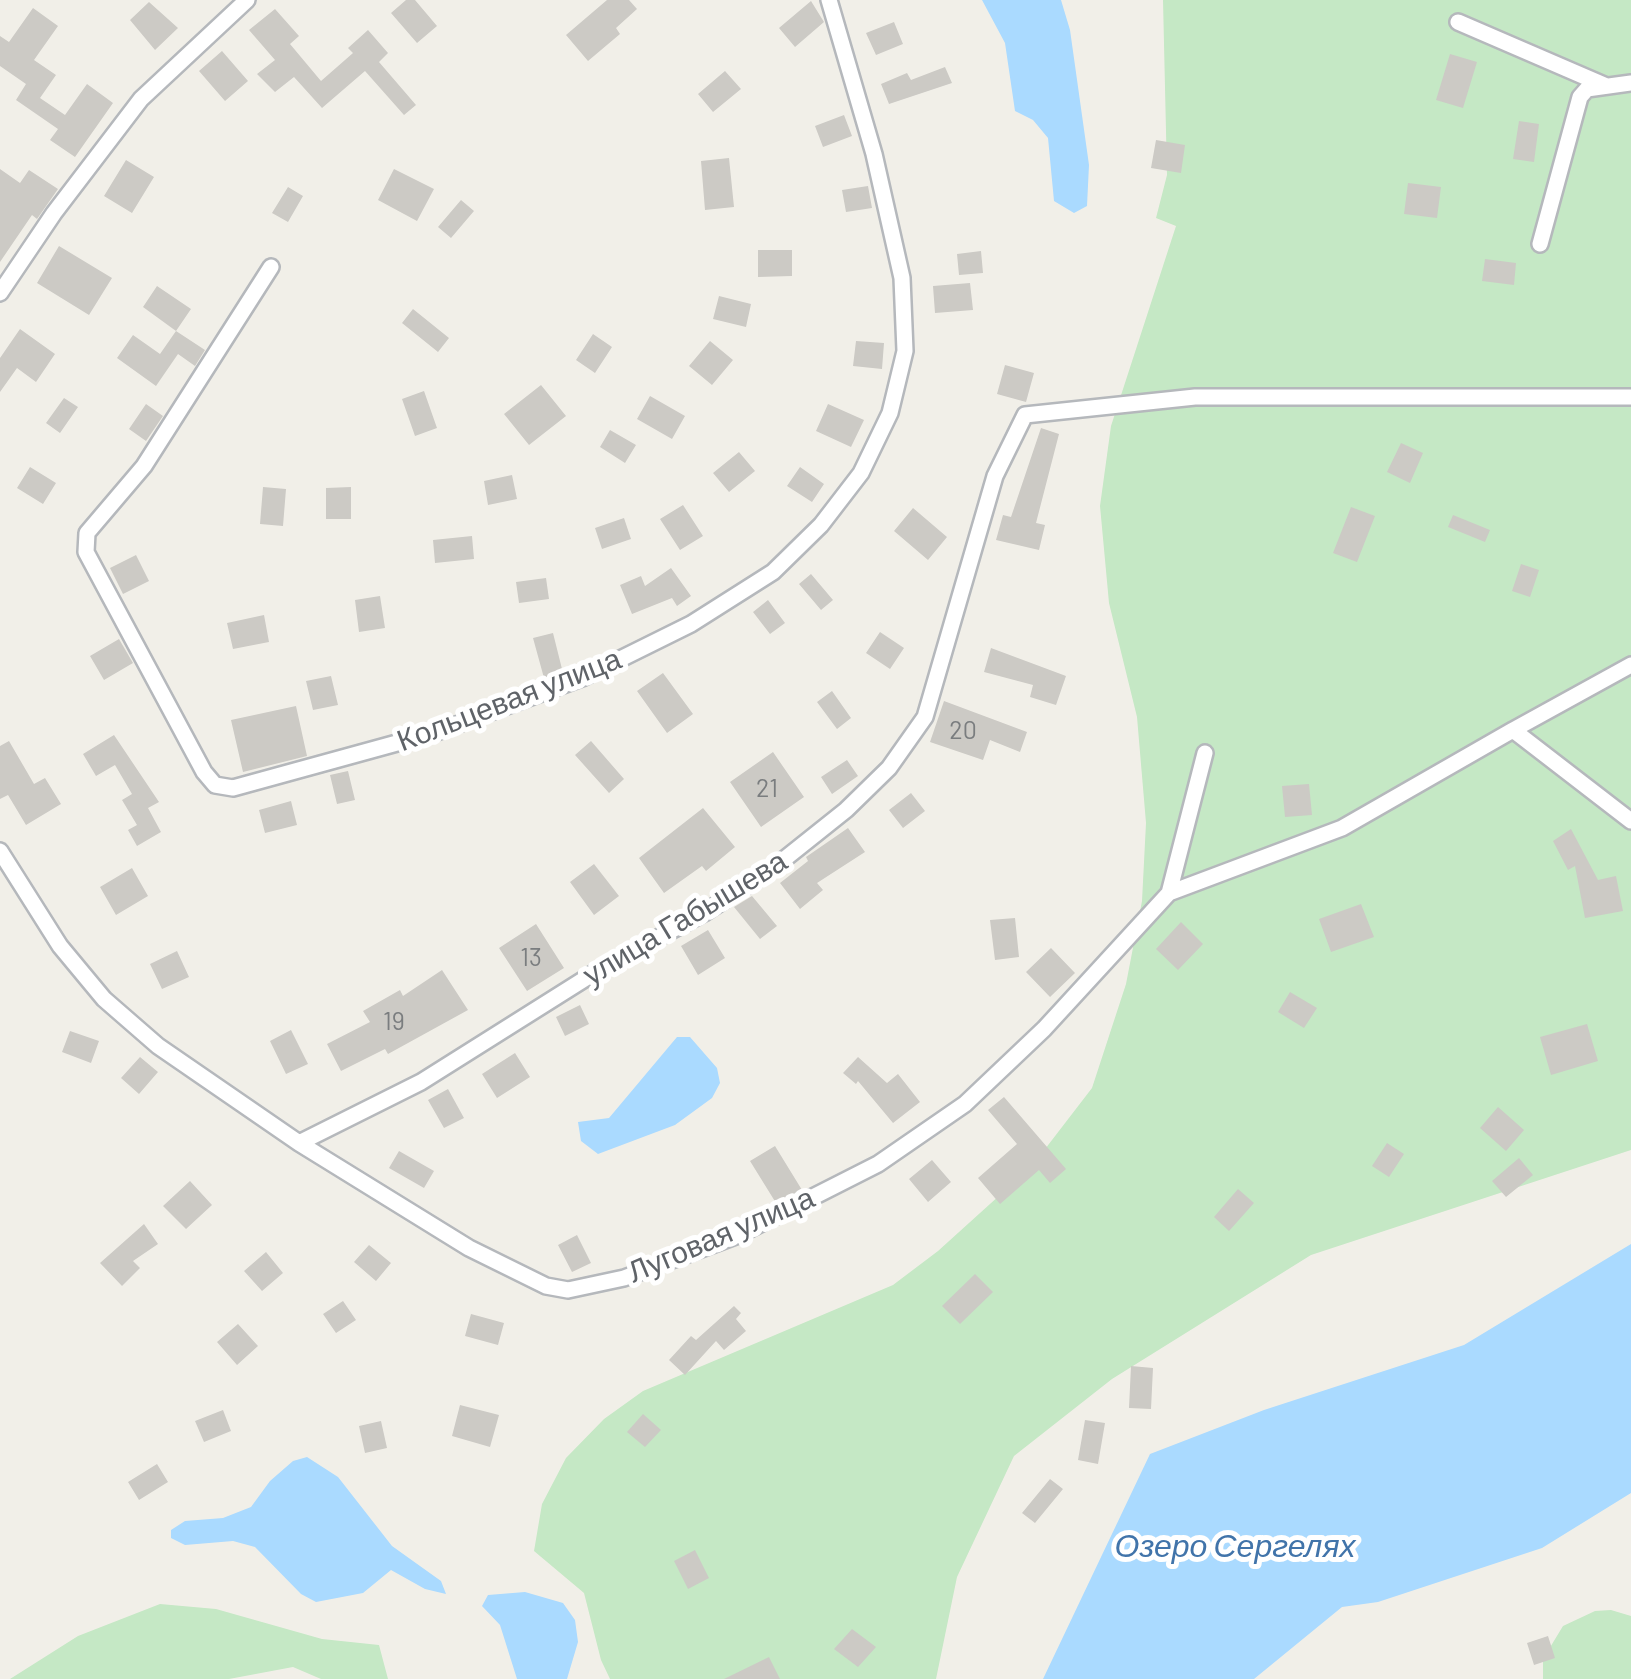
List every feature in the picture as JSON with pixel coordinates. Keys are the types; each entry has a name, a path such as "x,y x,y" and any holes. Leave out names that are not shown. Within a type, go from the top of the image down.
{"street":[{"path":"0,293 54,213 141,99 247,0"},
{"name":"Кольцевая улица","path":"271,267 144,466 87,533 86,552 204,772 215,786 233,788 436,732 582,678 691,624 773,572 821,525 861,473 890,414 904,351 902,278 874,154 829,0"},
{"path":"1458,22 1604,85"},
{"path":"1540,244 1580,98 1588,89 1631,84"},
{"name":"улица Габышева","path":"299,1143 422,1082 602,968 704,913 772,868 846,810 889,768 925,717 995,476 1025,415 1195,396 1631,396"},
{"path":"1169,892 1342,828 1631,665"},
{"path":"1513,730 1631,821"},
{"name":"Луговая улица","path":"0,851 60,946 104,999 158,1046 299,1143 486,1258 546,1286 568,1290 624,1278 736,1236 878,1164 965,1104 1044,1029 1169,892 1205,753"}],"green space":[{"path":"1163,0 1631,0 1631,1150 1311,1255 1112,1379 1014,1456 957,1577 936,1679 610,1679 601,1660 584,1593 534,1551 542,1504 566,1458 604,1419 643,1391 893,1285 938,1251 1032,1166 1092,1088 1126,984 1142,901 1146,823 1137,717 1109,603 1100,506 1111,426 1176,226 1156,218 1167,175"},
{"path":"160,1604 216,1609 322,1639 379,1645 388,1679 321,1679 293,1667 229,1679 10,1679 78,1636"},
{"path":"1611,1610 1631,1616 1631,1679 1543,1679 1543,1659 1563,1626 1595,1611"}],"water":[{"path":"982,0 1061,0 1070,30 1089,165 1087,206 1074,213 1054,201 1048,138 1033,120 1015,111 1005,43"},
{"path":"677,1037 690,1037 717,1068 720,1083 712,1098 675,1125 598,1154 581,1141 578,1122 609,1118"},
{"name":"Озеро Сергелях","path":"1631,1244 1631,1493 1542,1548 1378,1602 1342,1607 1254,1679 1043,1679 1150,1454 1264,1410 1464,1345"},
{"path":"307,1457 338,1477 392,1546 441,1581 446,1594 425,1589 391,1570 363,1593 316,1602 301,1594 255,1547 233,1541 185,1545 171,1538 171,1530 185,1521 223,1518 251,1507 270,1481 293,1461"},
{"path":"525,1592 563,1603 575,1620 578,1642 567,1679 517,1679 500,1625 482,1606 488,1595"}],"building":[{"path":"406,0 415,0 437,26 417,43 391,13"},
{"path":"607,0 629,0 637,9 616,28 620,34 588,61 566,35"},
{"path":"811,1 824,22 795,47 779,28"},
{"path":"149,2 178,28 155,50 130,20"},
{"path":"33,8 58,26 34,60 56,75 40,98 65,115 87,84 113,103 75,157 50,140 58,129 16,100 26,84 0,66 0,36 9,42"},
{"path":"275,9 299,36 290,44 321,81 353,53 348,48 368,30 388,53 379,62 416,105 404,115 365,71 322,108 294,77 275,92 257,74 275,60 249,30"},
{"path":"894,22 903,44 876,55 866,33"},
{"path":"222,51 248,81 225,101 199,71"},
{"path":"1450,54 1477,62 1463,108 1436,100"},
{"path":"945,67 952,83 889,104 881,84 907,73 911,80"},
{"path":"725,71 741,89 713,112 698,94"},
{"path":"844,115 852,136 823,147 815,126"},
{"path":"1519,121 1539,124 1534,162 1513,159"},
{"path":"1156,140 1185,145 1181,173 1151,168"},
{"path":"729,158 734,207 705,210 701,161"},
{"path":"126,160 154,177 132,213 104,196"},
{"path":"0,169 20,183 29,170 58,189 37,219 32,215 0,262"},
{"path":"394,169 434,189 417,221 378,200"},
{"path":"1408,183 1441,187 1437,218 1404,214"},
{"path":"868,186 872,208 846,212 842,190"},
{"path":"288,187 303,196 288,222 272,213"},
{"path":"461,200 474,211 451,238 438,227"},
{"path":"59,246 112,278 89,315 37,283"},
{"path":"758,250 792,250 792,276 758,277"},
{"path":"981,251 983,273 959,275 957,254"},
{"path":"1485,259 1516,263 1514,285 1482,281"},
{"path":"970,283 973,310 935,313 933,286"},
{"path":"157,286 191,309 176,331 143,307"},
{"path":"719,296 751,304 746,327 713,319"},
{"path":"413,309 449,338 438,352 402,323"},
{"path":"20,329 55,354 36,382 17,368 0,392 0,358"},
{"path":"176,331 205,350 195,366 178,354 156,386 117,358 133,335 160,354"},
{"path":"593,334 612,347 595,373 576,360"},
{"path":"710,341 733,360 712,385 689,366"},
{"path":"856,341 884,343 882,369 853,366"},
{"path":"1005,365 1034,373 1026,402 997,394"},
{"path":"541,385 566,416 529,445 504,414"},
{"path":"424,391 437,428 415,436 402,399"},
{"path":"650,396 685,416 672,439 637,419"},
{"path":"64,398 78,407 60,433 46,423"},
{"path":"146,404 163,416 146,441 129,429"},
{"path":"828,404 864,420 851,447 816,431"},
{"path":"1041,428 1059,434 1036,523 1045,525 1039,550 996,540 1003,515 1011,517"},
{"path":"610,430 636,445 625,463 600,447"},
{"path":"1401,443 1423,453 1410,483 1387,472"},
{"path":"739,452 755,471 729,492 713,473"},
{"path":"30,467 56,483 43,504 17,488"},
{"path":"800,467 824,484 812,502 787,486"},
{"path":"512,475 517,499 488,505 484,481"},
{"path":"263,487 286,489 283,526 260,524"},
{"path":"351,487 351,519 326,519 326,488"},
{"path":"683,505 703,536 680,550 660,519"},
{"path":"1351,507 1375,516 1357,562 1333,553"},
{"path":"913,508 947,537 928,560 894,531"},
{"path":"1453,515 1490,530 1485,542 1448,527"},
{"path":"624,518 631,539 602,549 595,528"},
{"path":"472,536 474,559 435,563 433,540"},
{"path":"136,555 149,581 123,594 110,568"},
{"path":"1521,564 1539,570 1530,597 1512,591"},
{"path":"671,568 691,596 677,606 672,598 632,614 620,585 641,576 645,586"},
{"path":"811,574 833,600 821,610 799,584"},
{"path":"546,578 549,599 519,603 516,582"},
{"path":"380,596 385,628 359,632 355,600"},
{"path":"768,600 785,623 770,634 753,612"},
{"path":"264,615 269,642 233,649 227,623"},
{"path":"880,632 904,648 890,669 866,653"},
{"path":"553,633 563,673 544,678 533,638"},
{"path":"119,639 133,663 104,680 90,656"},
{"path":"991,648 1066,676 1056,705 1030,697 1033,685 984,672"},
{"path":"663,673 693,714 667,733 637,691"},
{"path":"331,676 338,705 313,710 306,681"},
{"path":"832,691 851,718 837,729 817,702"},
{"path":"944,701 1027,732 1020,752 990,740 983,760 930,742"},
{"path":"296,706 307,756 243,772 231,720"},
{"path":"114,735 159,802 148,808 161,832 137,846 128,830 137,825 122,800 132,794 115,765 96,776 83,754"},
{"path":"9,741 34,784 45,778 61,804 26,825 8,795 0,799 0,746"},
{"path":"591,741 624,779 609,793 575,755"},
{"path":"773,752 804,797 761,827 730,782"},
{"path":"847,760 858,776 832,794 821,777"},
{"path":"348,771 355,800 337,804 330,775"},
{"path":"1309,784 1312,815 1285,817 1282,786"},
{"path":"911,793 925,811 903,828 889,810"},
{"path":"291,801 297,825 265,833 259,810"},
{"path":"703,808 735,847 706,871 702,866 664,893 639,858"},
{"path":"848,828 865,852 817,883 823,890 800,909 780,883 808,861 806,857"},
{"path":"1571,829 1598,880 1616,876 1623,911 1585,918 1575,866 1568,870 1553,841"},
{"path":"594,864 619,896 594,915 570,882"},
{"path":"132,868 148,896 116,915 100,887"},
{"path":"752,896 777,926 760,939 734,907"},
{"path":"1361,904 1374,937 1331,952 1319,919"},
{"path":"1015,918 1019,957 995,960 990,920"},
{"path":"1181,922 1203,944 1178,970 1156,949"},
{"path":"536,924 564,968 527,991 499,948"},
{"path":"708,930 725,958 698,975 681,946"},
{"path":"1051,948 1075,973 1050,997 1026,972"},
{"path":"177,951 189,977 162,989 150,964"},
{"path":"442,970 468,1010 388,1054 385,1049 341,1071 327,1044 370,1022 363,1011 400,990 403,996"},
{"path":"1290,992 1317,1008 1304,1028 1278,1012"},
{"path":"580,1005 589,1024 565,1036 556,1017"},
{"path":"1587,1024 1598,1061 1551,1075 1540,1037"},
{"path":"291,1030 308,1064 286,1074 270,1041"},
{"path":"70,1031 99,1041 91,1063 62,1052"},
{"path":"515,1053 530,1077 497,1098 482,1074"},
{"path":"140,1057 158,1072 139,1094 121,1078"},
{"path":"858,1057 887,1083 898,1074 920,1102 893,1123 858,1081 856,1084 843,1073"},
{"path":"448,1089 464,1118 444,1128 428,1100"},
{"path":"1004,1097 1066,1169 1050,1183 1039,1170 1000,1204 978,1178 1017,1144 988,1110"},
{"path":"1498,1107 1524,1130 1506,1151 1480,1128"},
{"path":"1387,1143 1404,1154 1389,1177 1372,1166"},
{"path":"775,1146 802,1190 776,1203 750,1161"},
{"path":"399,1151 434,1171 424,1188 389,1168"},
{"path":"1519,1158 1533,1175 1506,1197 1492,1181"},
{"path":"932,1160 951,1182 928,1202 909,1179"},
{"path":"190,1181 212,1205 186,1229 163,1206"},
{"path":"1238,1189 1254,1203 1229,1231 1214,1217"},
{"path":"144,1224 158,1244 133,1261 140,1268 122,1286 100,1263"},
{"path":"577,1235 591,1263 572,1272 558,1245"},
{"path":"369,1245 391,1263 376,1281 354,1262"},
{"path":"266,1252 283,1273 262,1291 244,1271"},
{"path":"975,1274 993,1292 960,1324 942,1306"},
{"path":"343,1301 356,1320 336,1333 323,1314"},
{"path":"734,1306 741,1313 736,1319 746,1331 724,1350 716,1341 685,1375 669,1360 691,1336 696,1340"},
{"path":"471,1314 504,1323 498,1345 465,1336"},
{"path":"238,1324 258,1346 237,1365 217,1342"},
{"path":"1131,1366 1153,1368 1151,1409 1129,1408"},
{"path":"460,1405 499,1415 490,1447 452,1436"},
{"path":"223,1410 231,1431 204,1442 195,1421"},
{"path":"643,1414 661,1430 645,1447 627,1432"},
{"path":"1085,1420 1105,1423 1098,1464 1078,1460"},
{"path":"381,1421 387,1448 365,1453 359,1426"},
{"path":"157,1464 168,1482 139,1500 128,1482"},
{"path":"1050,1479 1063,1489 1035,1523 1022,1513"},
{"path":"695,1550 709,1578 688,1589 674,1561"},
{"path":"852,1629 876,1647 858,1667 834,1649"},
{"path":"1548,1636 1555,1658 1534,1665 1527,1643"},
{"path":"769,1657 780,1679 724,1679"}]}
